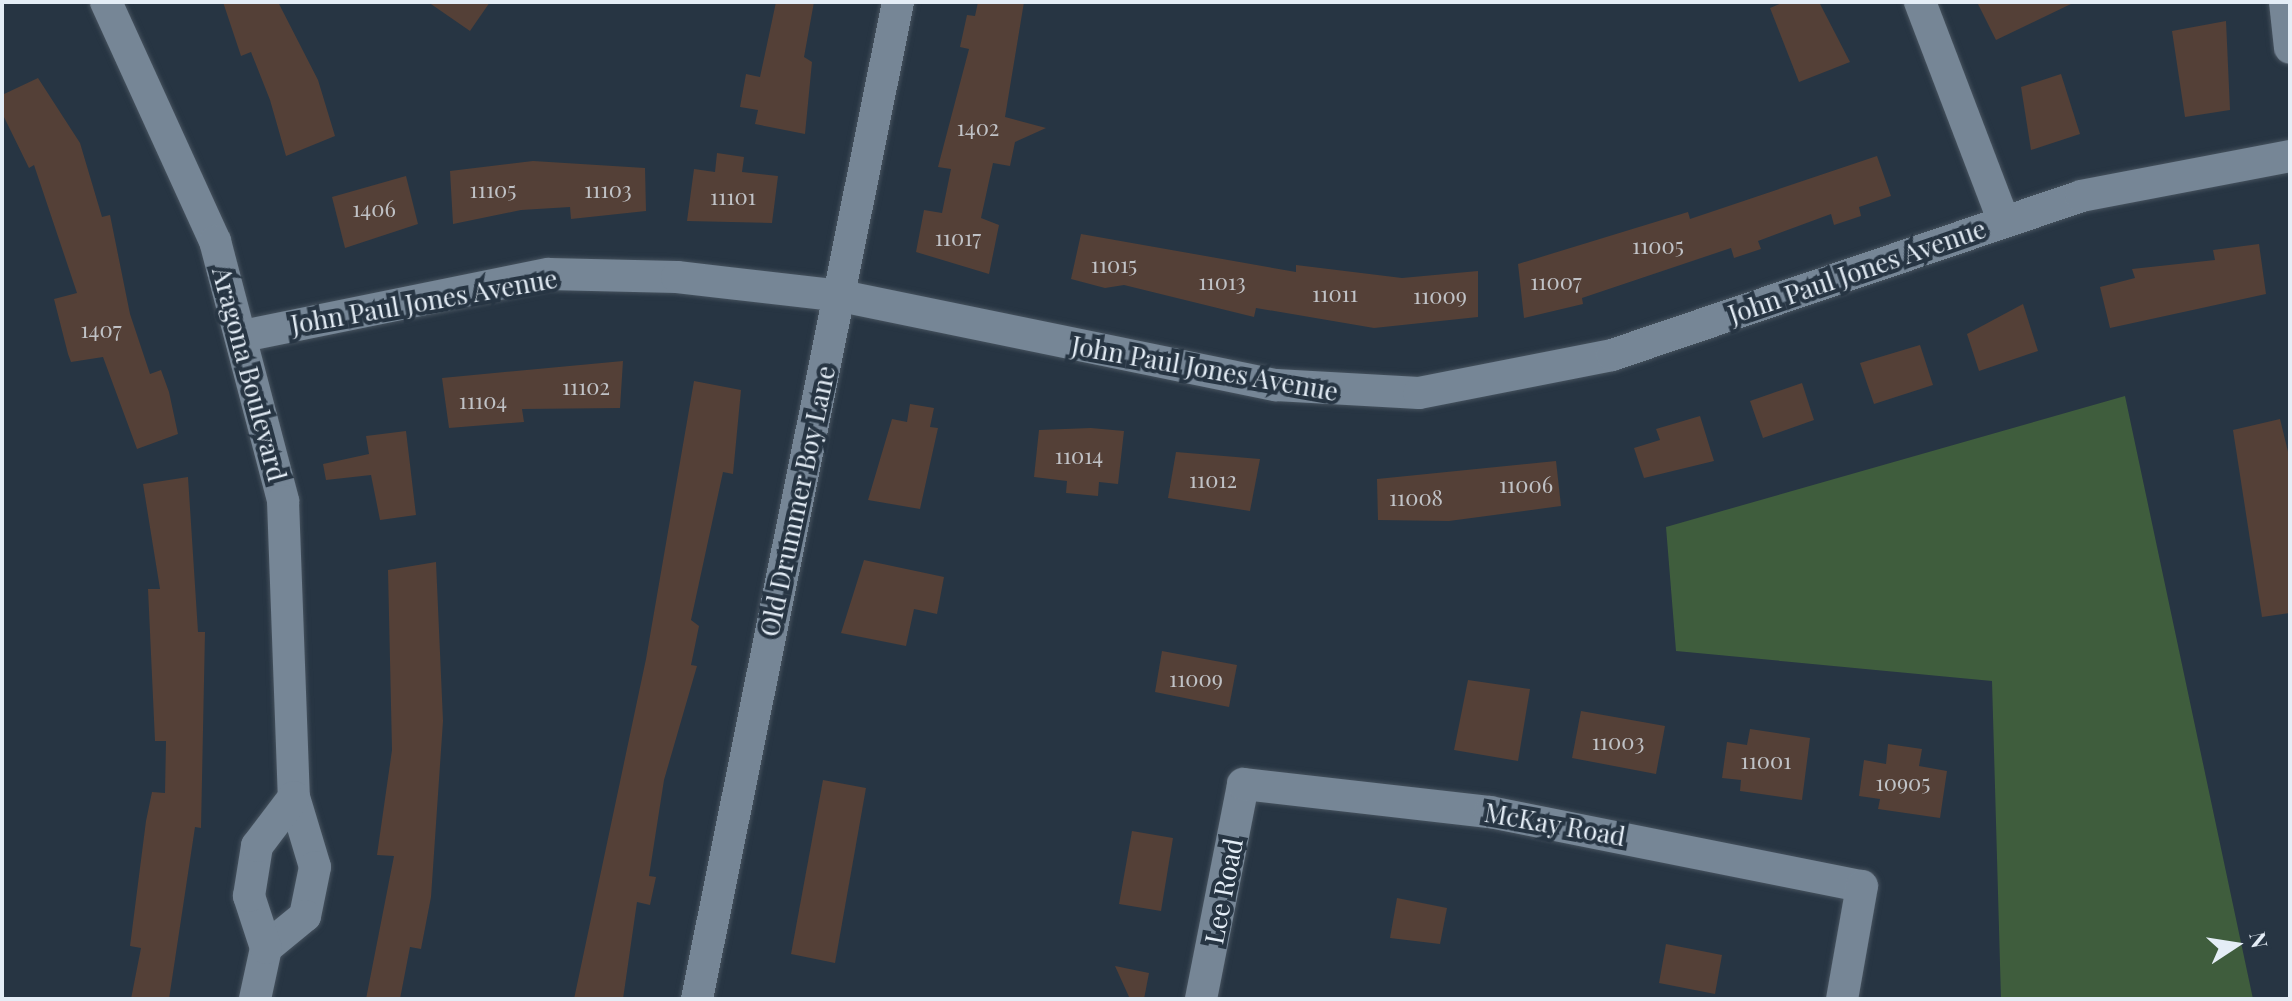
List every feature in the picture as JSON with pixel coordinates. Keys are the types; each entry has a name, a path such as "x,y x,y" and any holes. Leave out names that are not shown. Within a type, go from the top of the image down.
{"street":[{"name":"Old Drummer Boy Lane","path":"697,999 898,2"},
{"path":"1920,2 2003,219"},
{"path":"2285,2 2290,48"},
{"name":"Aragona Boulevard","path":"104,8 184,167 243,336 283,501 294,797 315,867 305,916 266,948"},
{"name":"John Paul Jones Avenue","path":"243,336 549,274 691,278 841,296 1276,385 1419,393 1612,355 2003,219 2081,196 2290,156"},
{"name":"McKay Road","path":"1243,784 1490,812 1862,886 1842,999"},
{"name":"Lee Road","path":"1201,999 1243,784"},
{"path":"255,999 266,948 249,896 257,846 294,797"}],"green space":[{"path":"2125,396 2253,999 2001,999 1992,681 1676,651 1666,527"}],"building":[{"path":"223,2 278,2 318,80 335,136 286,156 270,100 251,52 241,56"},
{"path":"428,2 490,2 470,31"},
{"path":"776,2 814,2 804,57 812,62 805,134 755,124 758,110 740,107 746,74 760,77"},
{"path":"978,2 1024,2 1005,117 1046,128 1015,142 1010,166 993,163 981,218 999,225 989,274 916,252 924,210 942,213 951,169 938,167 969,49 960,47 967,15 975,16"},
{"path":"1784,2 1819,2 1850,62 1799,82 1770,8"},
{"path":"1977,2 2075,2 1996,40"},
{"path":"2226,21 2230,110 2185,117 2172,31"},
{"path":"2061,74 2080,134 2031,150 2021,87"},
{"path":"38,78 80,143 102,217 110,215 130,314 150,374 161,370 169,392 178,434 137,449 103,357 71,362 54,299 77,293 34,165 29,168 2,113 2,95"},
{"path":"717,153 744,157 742,172 778,176 772,223 687,221 694,169 715,172"},
{"path":"1877,156 1891,196 1859,207 1861,216 1834,225 1831,214 1758,241 1761,249 1734,258 1731,248 1582,298 1583,304 1524,318 1518,264 1688,212 1690,219"},
{"path":"533,161 645,168 646,211 571,219 570,207 521,210 453,224 450,171"},
{"path":"406,176 418,224 345,248 332,197"},
{"path":"1081,234 1296,272 1296,265 1402,278 1478,271 1478,317 1374,328 1256,308 1254,317 1124,285 1105,288 1071,279"},
{"path":"2259,244 2266,294 2110,328 2100,287 2135,278 2132,269 2215,260 2213,250"},
{"path":"2023,304 2038,351 1979,371 1967,334"},
{"path":"1920,345 1933,385 1874,404 1860,363"},
{"path":"623,361 620,408 522,409 524,422 449,428 442,378"},
{"path":"694,381 741,390 733,474 723,472 691,620 699,626 691,665 697,666 664,780 649,876 656,877 650,905 637,902 623,999 574,999 646,659"},
{"path":"1802,383 1814,420 1763,438 1750,401"},
{"path":"910,404 934,408 930,427 938,428 920,509 868,500 892,419 907,422"},
{"path":"1700,416 1714,461 1644,478 1634,448 1660,440 1656,429"},
{"path":"2280,419 2290,460 2290,613 2262,617 2233,430"},
{"path":"1091,428 1124,431 1118,484 1099,482 1098,496 1066,493 1067,481 1034,477 1039,430"},
{"path":"406,431 416,515 380,520 371,475 326,480 323,464 369,454 366,436"},
{"path":"1176,452 1260,459 1250,511 1168,498"},
{"path":"1556,461 1561,506 1449,521 1378,520 1377,479"},
{"path":"188,477 198,632 205,632 201,828 195,827 169,999 131,999 141,948 130,946 146,821 152,792 165,793 166,741 155,741 148,589 160,589 143,484"},
{"path":"864,560 944,577 937,614 914,609 906,646 841,633"},
{"path":"436,562 443,721 431,897 421,949 410,947 400,999 366,999 394,856 377,855 392,750 388,570"},
{"path":"1162,651 1237,665 1229,707 1155,692"},
{"path":"1468,680 1530,689 1518,761 1454,750"},
{"path":"1581,711 1665,726 1656,774 1572,758"},
{"path":"1750,729 1810,738 1802,800 1740,791 1741,780 1722,778 1727,742 1747,745"},
{"path":"1888,744 1922,749 1919,766 1947,771 1940,818 1878,809 1880,799 1859,796 1864,760 1886,764"},
{"path":"823,780 866,788 835,963 791,954"},
{"path":"1132,831 1173,838 1161,911 1119,904"},
{"path":"1397,898 1447,908 1440,944 1390,938"},
{"path":"1666,944 1722,955 1715,994 1659,983"},
{"path":"1115,966 1149,973 1144,999 1130,999"}]}
